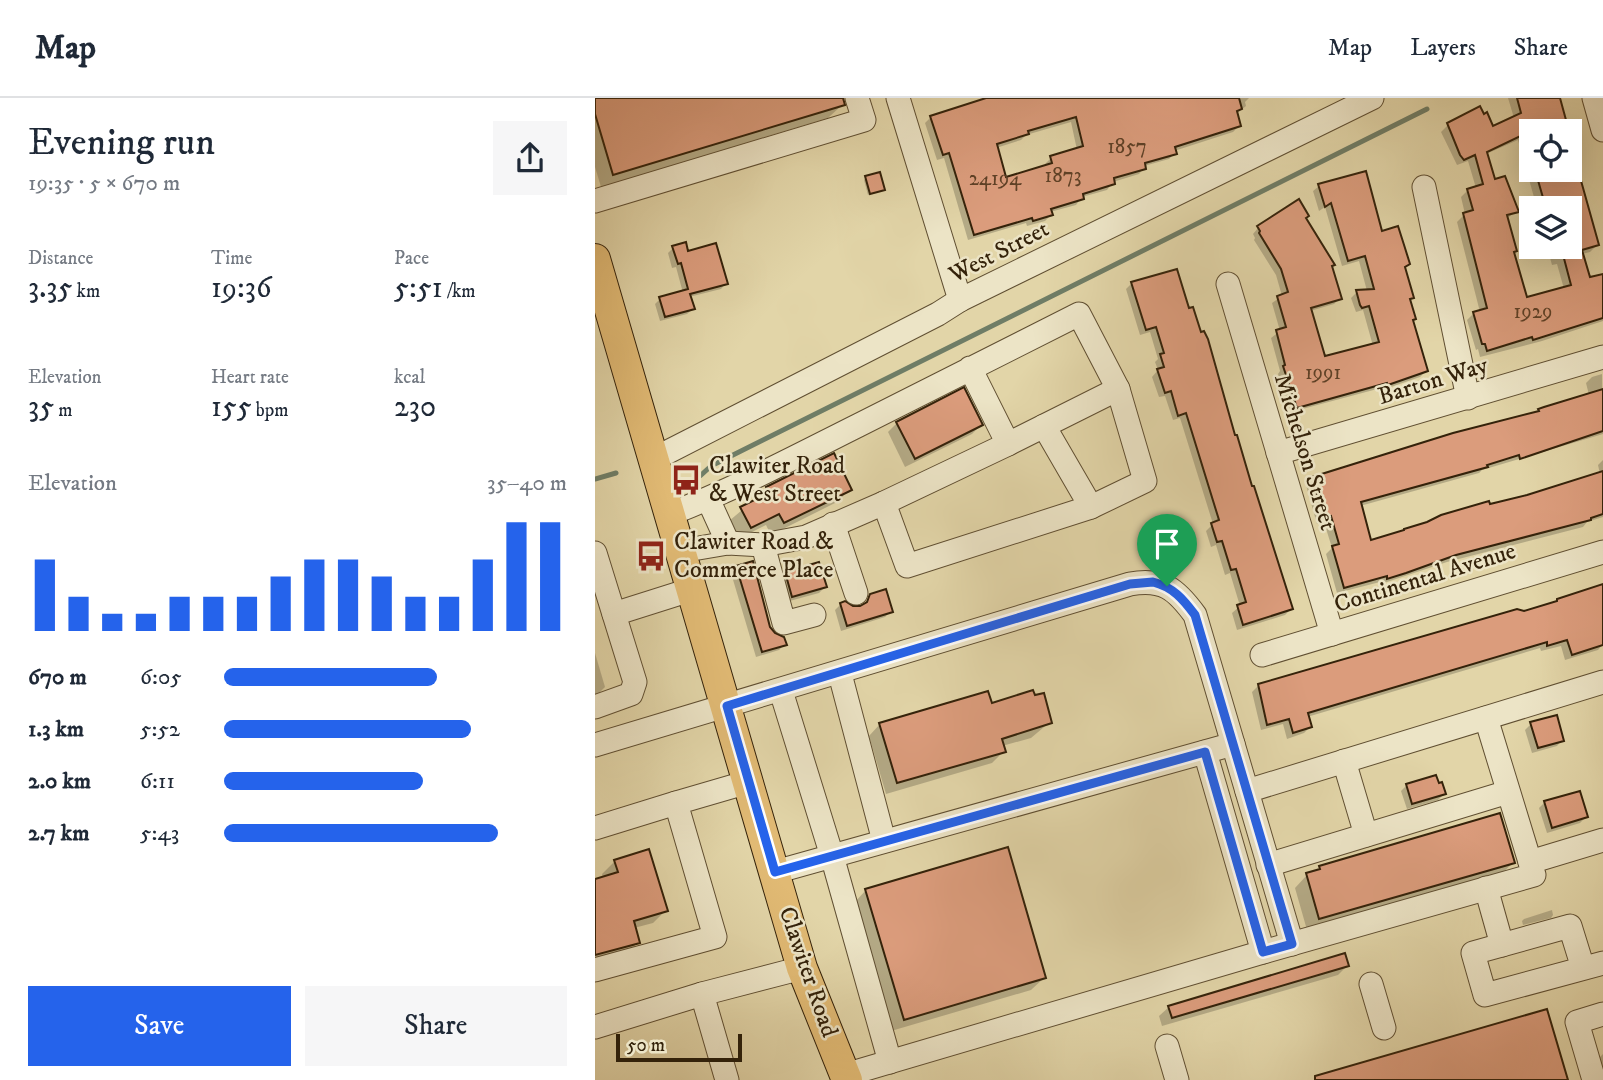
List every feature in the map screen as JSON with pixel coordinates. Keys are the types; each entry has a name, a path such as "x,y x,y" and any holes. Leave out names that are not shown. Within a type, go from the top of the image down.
{"main road":[{"name":"Clawiter Road","path":"595,259 802,968 846,1077"}],"street":[{"path":"595,201 864,120 857,98"},
{"name":"West Street","path":"654,459 1338,105 1371,98"},
{"path":"1594,98 1603,130"},
{"path":"902,99 960,300"},
{"path":"1424,187 1468,398"},
{"name":"Michelson Street","path":"1229,284 1332,634"},
{"path":"670,514 708,499 1079,314 1118,389 1145,481 1091,507 907,566 884,503"},
{"name":"Barton Way","path":"1278,453 1603,357"},
{"path":"970,368 1008,444"},
{"path":"681,551 728,543 763,545 806,537 884,503 1118,389"},
{"path":"1044,426 1091,507"},
{"path":"708,499 728,543"},
{"path":"833,524 856,593"},
{"path":"763,545 785,623 814,615"},
{"name":"Continental Avenue","path":"1262,655 1603,552"},
{"path":"595,553 635,682 631,694 595,707"},
{"path":"595,745 839,674 1130,584 1153,582 1167,586 1183,599 1195,615 1292,944"},
{"path":"614,614 693,589"},
{"path":"839,674 884,841"},
{"path":"1247,791 1603,682"},
{"path":"781,691 890,1062"},
{"path":"846,1077 1263,952 1534,875 1486,718"},
{"path":"775,872 1233,744"},
{"path":"1205,752 1263,952"},
{"path":"1344,761 1366,835"},
{"path":"595,828 748,782"},
{"path":"1268,865 1508,792"},
{"path":"595,970 715,937 676,803"},
{"path":"1530,862 1603,840"},
{"path":"1486,888 1502,945"},
{"path":"1570,926 1593,966 1485,995 1472,953 1570,926"},
{"path":"595,1027 702,994 802,968"},
{"path":"1371,984 1384,1028"},
{"path":"702,994 727,1080"},
{"path":"1594,1080 1577,1021 1603,1014"},
{"path":"1167,1045 1177,1080"}],"building":[{"path":"595,98 843,98 845,105 613,175 595,114"},
{"path":"986,98 1239,98 1242,109 1237,111 1241,126 1175,147 1177,154 1145,163 1146,169 1114,178 1115,184 1083,194 1084,199 1051,209 1053,215 1033,221 1032,218 974,235 949,153 943,155 930,116","holes":["1076,117 1083,146 1050,156 1052,163 1006,177 997,144 1029,134 1028,131"]},
{"path":"1517,98 1560,98 1566,119 1519,119 1519,137 1487,152 1495,179 1505,176 1519,212 1507,215 1527,297 1571,285 1564,259 1582,259 1582,250 1590,277 1603,274 1603,318 1487,351 1485,344 1482,344 1473,312 1487,308 1463,213 1473,210 1467,189 1483,184 1475,155 1464,160 1447,123 1480,106 1484,114 1487,112 1493,126 1521,113"},
{"path":"1366,171 1382,231 1398,226 1410,264 1405,267 1414,298 1410,299 1416,319 1413,320 1428,371 1388,385 1387,383 1297,408 1283,366 1285,365 1276,330 1286,327 1277,296 1288,292 1281,269 1257,226 1299,199 1309,216 1306,218 1335,265 1332,266 1342,299 1311,308 1325,356 1379,342 1369,306 1362,308 1356,290 1374,289 1365,256 1348,261 1331,203 1325,207 1318,184"},
{"path":"880,172 885,190 870,194 865,176"},
{"path":"1538,182 1581,182 1599,245 1582,250 1582,196 1543,196"},
{"path":"686,242 688,251 716,243 728,284 690,294 695,309 665,317 659,297 688,289 681,263 678,264 672,246"},
{"path":"1177,269 1189,308 1193,307 1201,332 1204,331 1208,339 1235,435 1293,609 1243,625 1237,605 1246,602 1236,569 1231,570 1222,541 1217,542 1211,523 1219,520 1186,413 1178,416 1171,391 1165,393 1157,369 1164,367 1160,354 1164,353 1156,327 1146,330 1131,282"},
{"path":"964,387 983,425 915,459 896,422"},
{"path":"1603,389 1603,431 1520,459 1519,455 1487,465 1488,467 1361,502 1371,540 1441,515 1489,501 1490,504 1527,495 1603,471 1603,514 1591,520 1456,555 1387,579 1387,576 1344,588 1332,546 1339,544 1331,516 1324,518 1312,477 1453,433 1539,411 1538,409"},
{"path":"834,453 852,490 784,523 779,514 751,528 740,507 769,493 766,487"},
{"path":"753,561 770,627 784,637 787,645 762,652 736,566"},
{"path":"819,562 827,587 792,597 785,572"},
{"path":"1603,584 1603,645 1572,655 1567,640 1547,646 1547,642 1308,713 1312,727 1293,733 1289,719 1267,725 1258,684 1517,609 1524,611"},
{"path":"886,589 893,612 847,626 840,603 845,601 853,606 860,606 867,602 870,594"},
{"path":"1033,690 1035,695 1044,693 1052,723 1002,739 1006,752 897,783 879,723 988,691 992,703"},
{"path":"1557,715 1564,741 1538,748 1530,722"},
{"path":"1436,775 1446,794 1412,804 1406,784"},
{"path":"1580,791 1588,817 1552,828 1544,801"},
{"path":"1500,813 1515,863 1319,919 1306,873 1320,869 1319,866"},
{"path":"1008,847 1046,978 904,1020 865,889"},
{"path":"649,849 668,911 634,921 640,943 595,955 595,879 618,872 614,860"},
{"path":"1345,953 1349,966 1172,1018 1168,1006"},
{"path":"1547,1009 1568,1080 1315,1080 1315,1076"}],"waterway":[{"path":"700,476 711,466 1427,109"},
{"path":"595,479 616,473"}],"place":[{"name":"Clawiter Road & West Street","path":"686,480"},
{"name":"Clawiter Road & Commerce Place","path":"651,556"}],"route":[{"path":"1153,582 1167,586 1183,599 1195,615 1292,944 1263,952 1205,752 775,872 727,706 1130,584 1153,582"}]}
